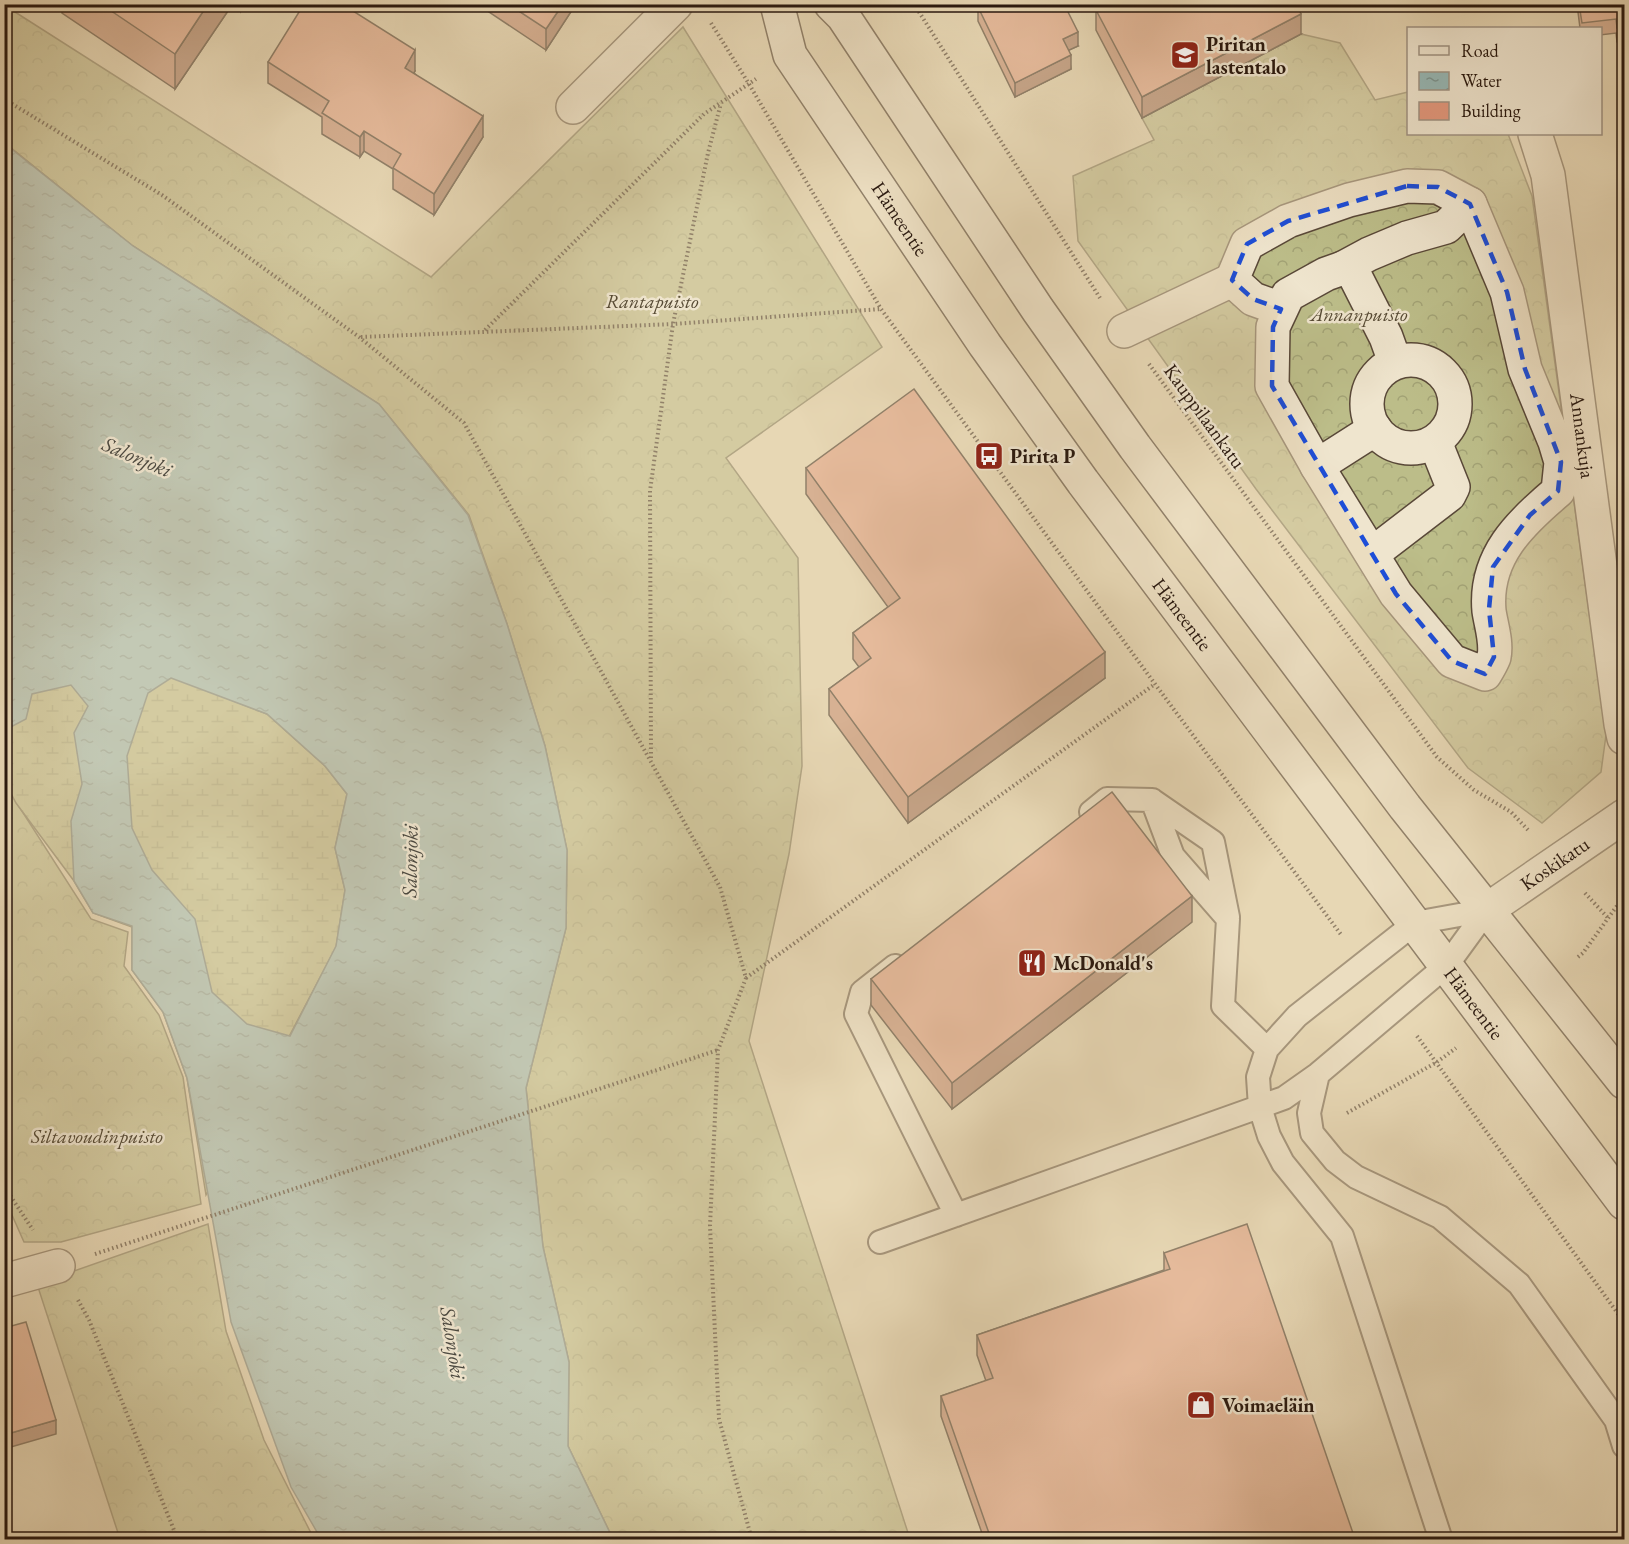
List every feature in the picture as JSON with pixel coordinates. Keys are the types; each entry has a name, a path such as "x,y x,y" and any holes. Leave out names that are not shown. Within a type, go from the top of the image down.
{"street":[{"path":"573,107 676,4"},
{"name":"Hämeentie","path":"777,4 790,55 992,354 1083,482 1624,1203"},
{"path":"831,4 843,16 1038,310 1135,447 1405,807 1624,1082"},
{"name":"Annankuja","path":"1535,135 1548,175 1624,738"},
{"path":"1124,331 1232,280 1247,244 1288,221 1349,200 1407,186 1438,187 1470,204 1507,292 1525,369 1561,462 1557,491 1530,515 1508,542 1492,567 1489,609 1494,657 1485,674 1452,661 1396,594 1317,466 1272,386 1273,327 1288,295 1369,254 1407,238 1446,227 1470,204"},
{"path":"1343,268 1353,274 1386,337 1395,362"},
{"path":"1232,280 1253,299 1281,309"},
{"path":"1409,359 1424,361 1447,378 1454,391 1455,405 1452,420 1435,442 1420,447 1405,448 1391,444 1375,429 1366,409 1367,394 1372,380 1382,369 1395,362 1409,359"},
{"path":"1317,466 1375,429"},
{"path":"1372,554 1449,495 1453,488 1435,442"},
{"name":"Koskikatu","path":"1487,910 1624,816"},
{"path":"4,1281 58,1266"}],"lane":[{"path":"1079,822 1107,799 1152,800 1214,842 1228,919 1223,1006 1268,1049"},
{"path":"1152,800 1173,856 1228,919"},
{"path":"1441,1539 1342,1236 1283,1163 1269,1136 1260,1107 1258,1077 1268,1049 1297,1016 1416,923 1487,910"},
{"path":"880,1242 1284,1098 1318,1074 1447,965 1487,910"},
{"path":"909,955 862,992 856,1014 956,1215"},
{"path":"1318,1074 1309,1113 1312,1133 1335,1161 1356,1177 1440,1217 1519,1284 1616,1420 1624,1446"}],"path":[{"name":"Kauppilaankatu","path":"914,4 1091,285 1437,757 1474,790 1511,812"},
{"path":"710,22 881,309 1342,935"},
{"path":"485,330 704,114 749,84"},
{"path":"4,99 162,195 359,337 464,423 720,888 746,978"},
{"path":"651,761 650,491 674,324 708,153 721,103"},
{"path":"359,337 674,324 881,309"},
{"path":"753,1539 719,1419 710,1226 718,1050 746,978 1155,684"},
{"path":"1583,953 1624,896"},
{"path":"1413,1032 1624,1322"},
{"path":"186,1226 718,1050"},
{"path":"1312,1133 1437,1062"},
{"path":"4,1184 11,1197"},
{"path":"58,1266 89,1320 178,1539"}],"highlighted area":[{"path":"1407,186 1438,187 1470,204 1507,292 1525,369 1561,462 1558,491 1530,515 1493,567 1489,609 1494,657 1485,674 1452,661 1396,594 1272,386 1273,327 1281,309 1253,299 1232,280 1247,244 1288,221"}],"green space":[{"name":"Rantapuisto","path":"4,5 431,277 683,27 882,347 726,458 798,558 802,766 789,854 749,1041 910,1539 613,1539 568,1446 569,1362 543,1247 526,1088 566,928 567,850 545,746 507,624 469,515 379,404 133,246 5,143"},
{"name":"Annanpuisto","path":"1301,34 1340,43 1375,100 1407,92 1407,135 1508,135 1532,196 1606,735 1601,772 1542,823 1468,768 1256,489 1078,241 1073,176 1154,140 1142,118"},
{"path":"4,650 172,677 267,714 325,766 347,794 335,848 345,890 336,947 206,1195 187,1078 163,1012 132,970 132,927 93,913 74,881 16,803 5,782"},
{"name":"Siltavoudinpuisto","path":"4,783 91,919 128,932 124,966 159,1015 183,1077 201,1204 61,1242 24,1242 4,1197"},
{"path":"208,1224 226,1331 264,1440 314,1539 120,1539 37,1284"}],"water":[{"name":"Salonjoki","path":"4,143 133,246 379,404 468,515 507,624 545,746 567,850 566,928 526,1088 543,1247 569,1362 568,1446 613,1539 321,1539 291,1487 231,1322 187,1078 163,1012 132,970 132,926 93,913 74,881 71,821 82,784 74,733 88,706 71,685 32,694 26,719 5,730","holes":["171,678 267,714 325,766 347,794 335,848 345,890 336,946 290,1036 247,1024 212,992 195,919 152,870 132,828 127,756 148,693"]}],"building":[{"path":"101,4 208,4 175,54"},
{"path":"304,4 342,4 415,50 405,68 483,116 434,194 393,168 401,154 364,131 360,137 322,113 329,101 268,62"},
{"path":"508,4 563,4 546,29"},
{"path":"983,4 1064,4 1078,32 1063,39 1071,55 1015,83 978,7"},
{"name":"Piritan lastentalo","path":"1105,4 1296,4 1301,14 1142,97 1096,10"},
{"path":"1579,4 1624,4 1624,27 1617,28 1616,19 1582,23"},
{"path":"1624,349 1624,379 1620,350"},
{"path":"914,389 1105,652 908,797 829,689 871,658 853,633 900,598 806,468"},
{"name":"McDonald's","path":"1112,792 1192,896 952,1083 871,979"},
{"path":"1247,1224 1355,1539 991,1539 941,1396 993,1378 977,1335 1170,1269 1164,1253"},
{"path":"26,1322 56,1420 4,1435 4,1328"}],"place":[{"name":"Piritan lastentalo","path":"1185,55"},
{"name":"Pirita P","path":"989,456"},
{"name":"McDonald's","path":"1032,963"},
{"name":"Voimaeläin","path":"1201,1405"}]}
